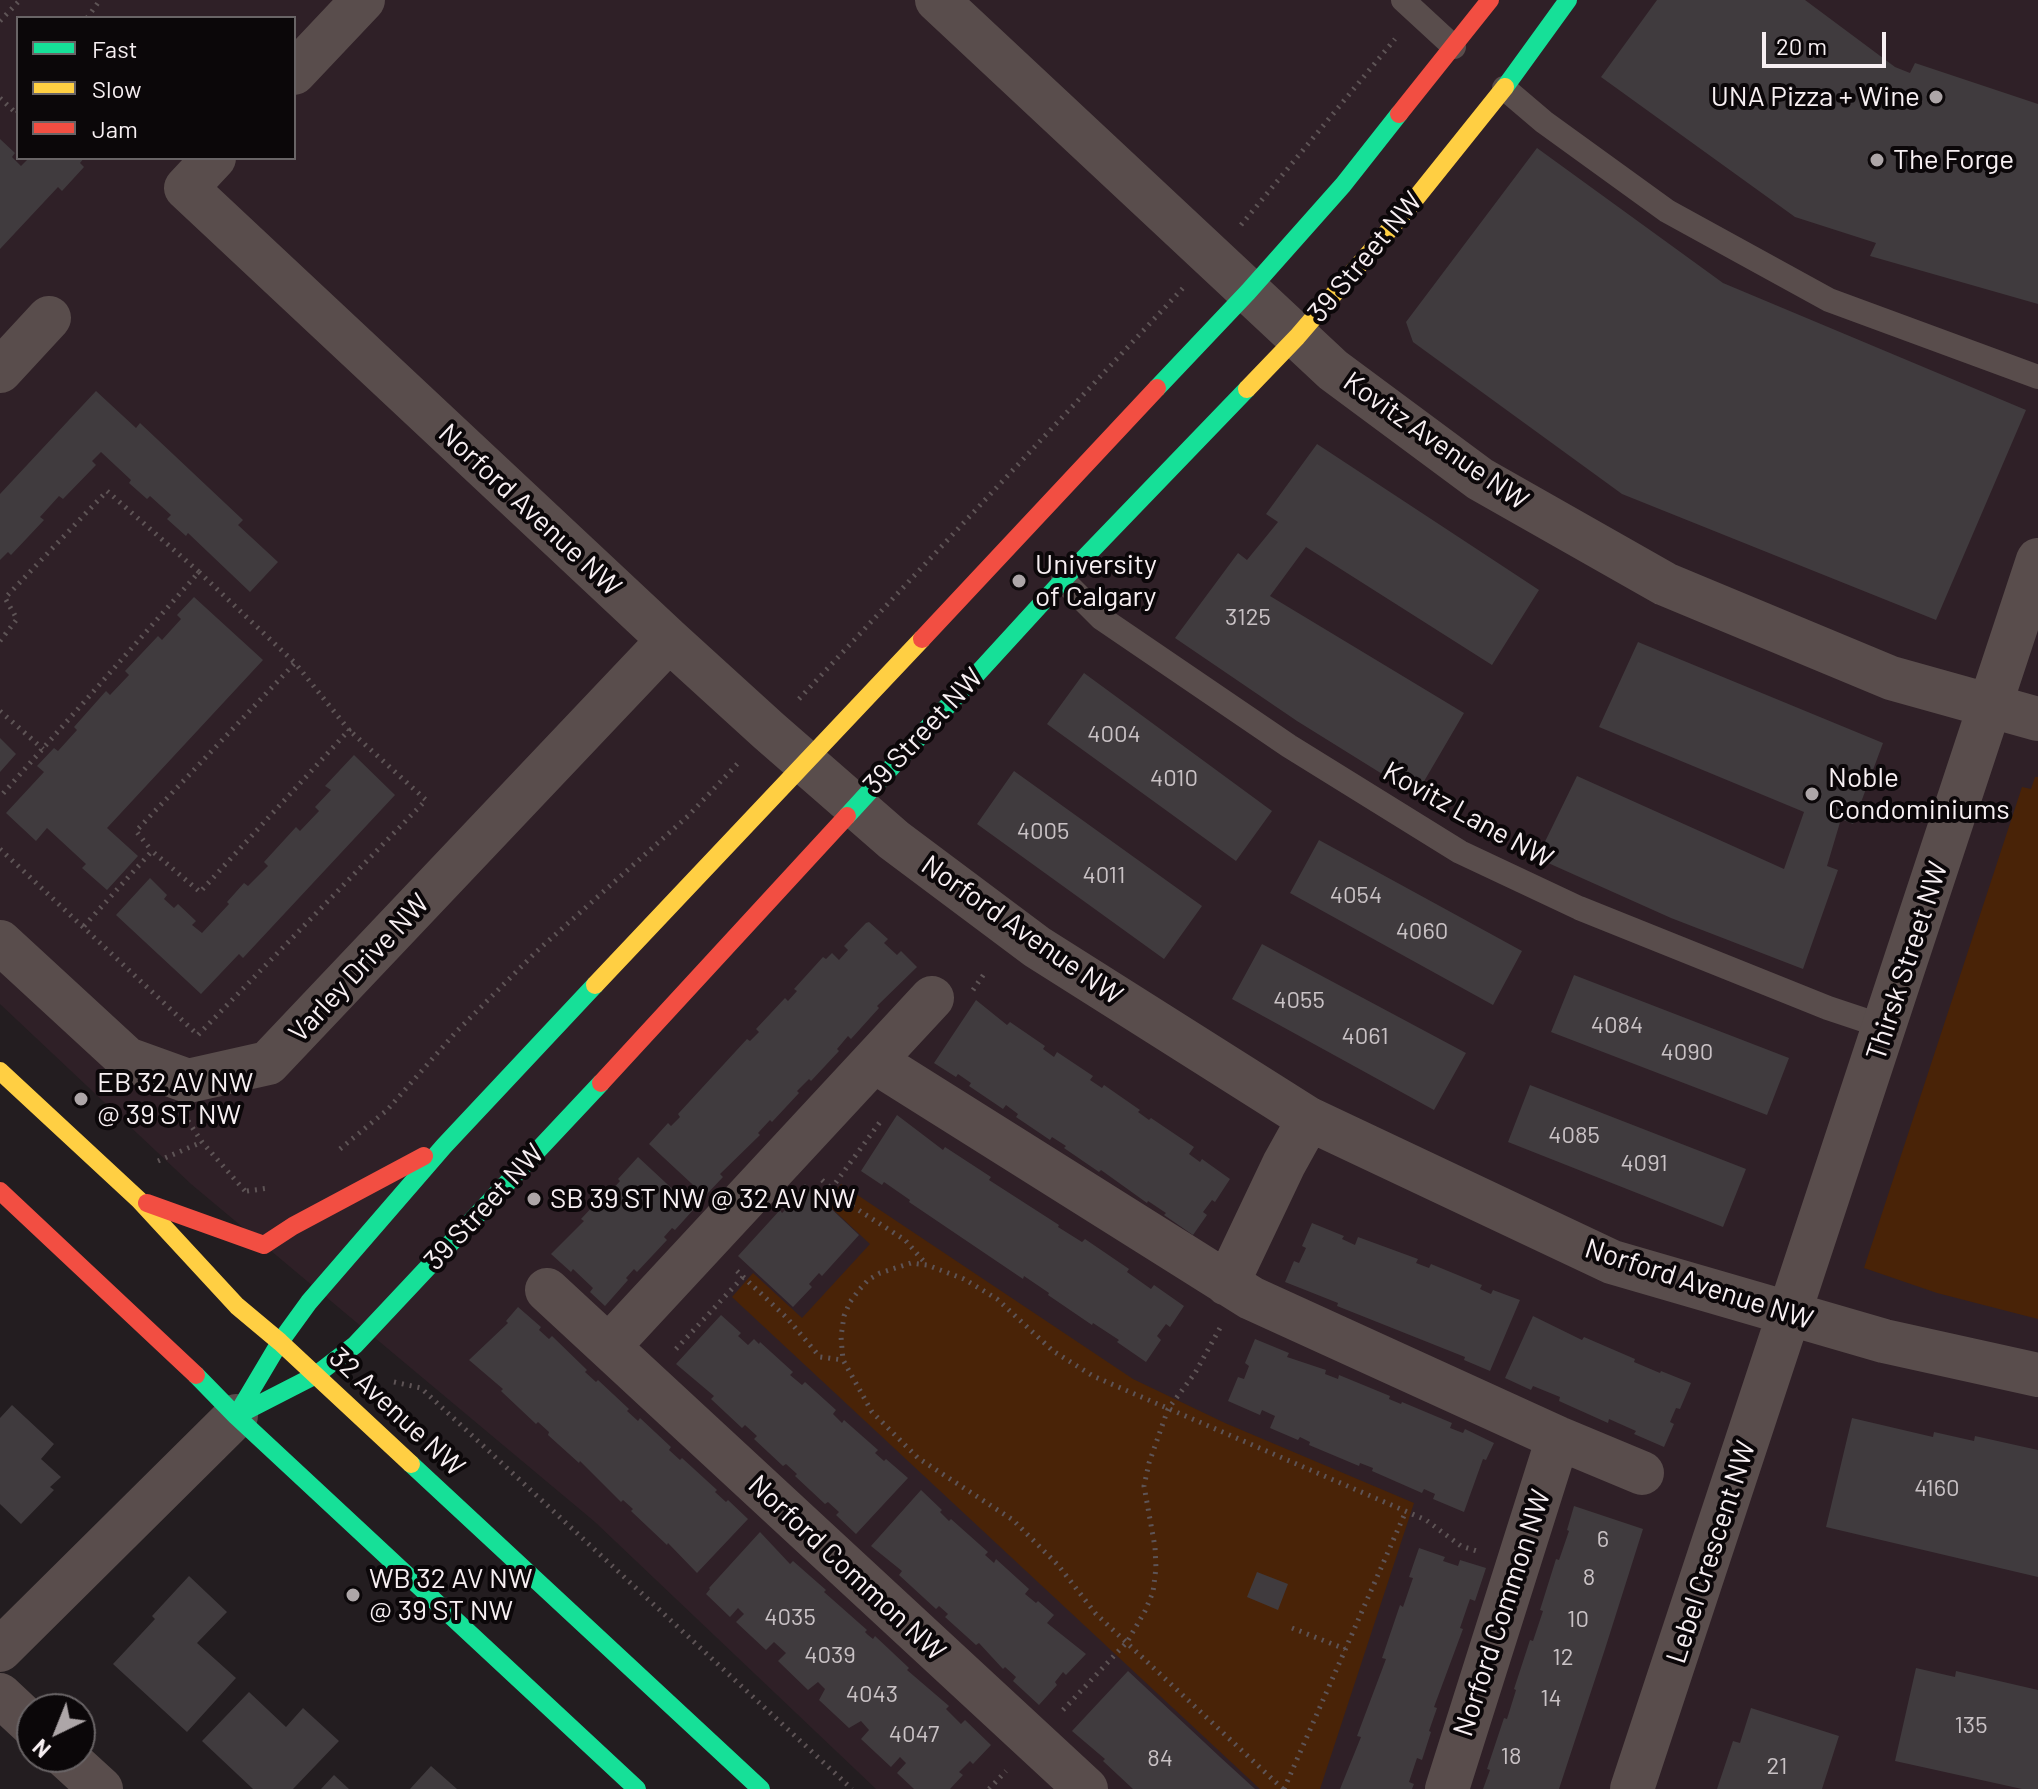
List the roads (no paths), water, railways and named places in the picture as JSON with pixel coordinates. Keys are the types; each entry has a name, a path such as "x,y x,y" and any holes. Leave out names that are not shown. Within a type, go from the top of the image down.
{"street":[{"path":"296,71 363,0"},
{"name":"Kovitz Avenue NW","path":"937,0 1333,370 1480,479 1665,584 1891,678 2038,719"},
{"name":"39 Street NW","path":"0,1650 236,1416 280,1342 309,1302 444,1146 1248,292 1343,185 1490,0"},
{"name":"39 Street NW","path":"236,1416 316,1375 355,1345 620,1063 1063,580 1297,337 1408,208 1504,88 1568,0"},
{"name":"Norford Avenue NW","path":"200,173 669,640 894,840 1037,947 1309,1119 1612,1262 1884,1341 2038,1375"},
{"path":"0,371 49,318"},
{"name":"Thirsk Street NW","path":"1790,1315 2038,560"},
{"name":"Varley Drive NW","path":"0,942 127,1059 188,1081 268,1063 669,640"},
{"path":"609,1346 932,998"},
{"path":"874,1061 1226,1301 1251,1298 1642,1473"},
{"name":"32 Avenue NW","path":"0,1071 139,1200 237,1306 316,1375 761,1789"},
{"path":"1226,1301 1284,1164 1309,1119"},
{"path":"139,1200 264,1245 320,1211 444,1146"},
{"path":"0,1191 236,1416 637,1789"},
{"name":"Norford Common NW","path":"547,1290 1086,1789"},
{"name":"Lebel Crescent NW","path":"1632,1789 1790,1315"},
{"name":"Norford Common NW","path":"1447,1789 1558,1438"},
{"path":"0,1695 16,1710"},
{"path":"84,1773 101,1789"}],"lane":[{"path":"1410,6 1454,47"},
{"path":"1504,88 1544,122 1667,211 1829,300 2038,377"},
{"name":"Kovitz Lane NW","path":"1063,580 1101,618 1289,746 1460,852 1579,908 1828,1008 1885,1027"}],"place":[{"name":"UNA Pizza + Wine","path":"1936,97"},
{"name":"The Forge","path":"1877,160"},
{"name":"University of Calgary","path":"1019,581"},
{"name":"Noble Condominiums","path":"1812,794"},
{"name":"EB 32 AV NW @ 39 ST NW","path":"81,1099"},
{"name":"SB 39 ST NW @ 32 AV NW","path":"534,1199"},
{"name":"WB 32 AV NW @ 39 ST NW","path":"353,1595"}]}
